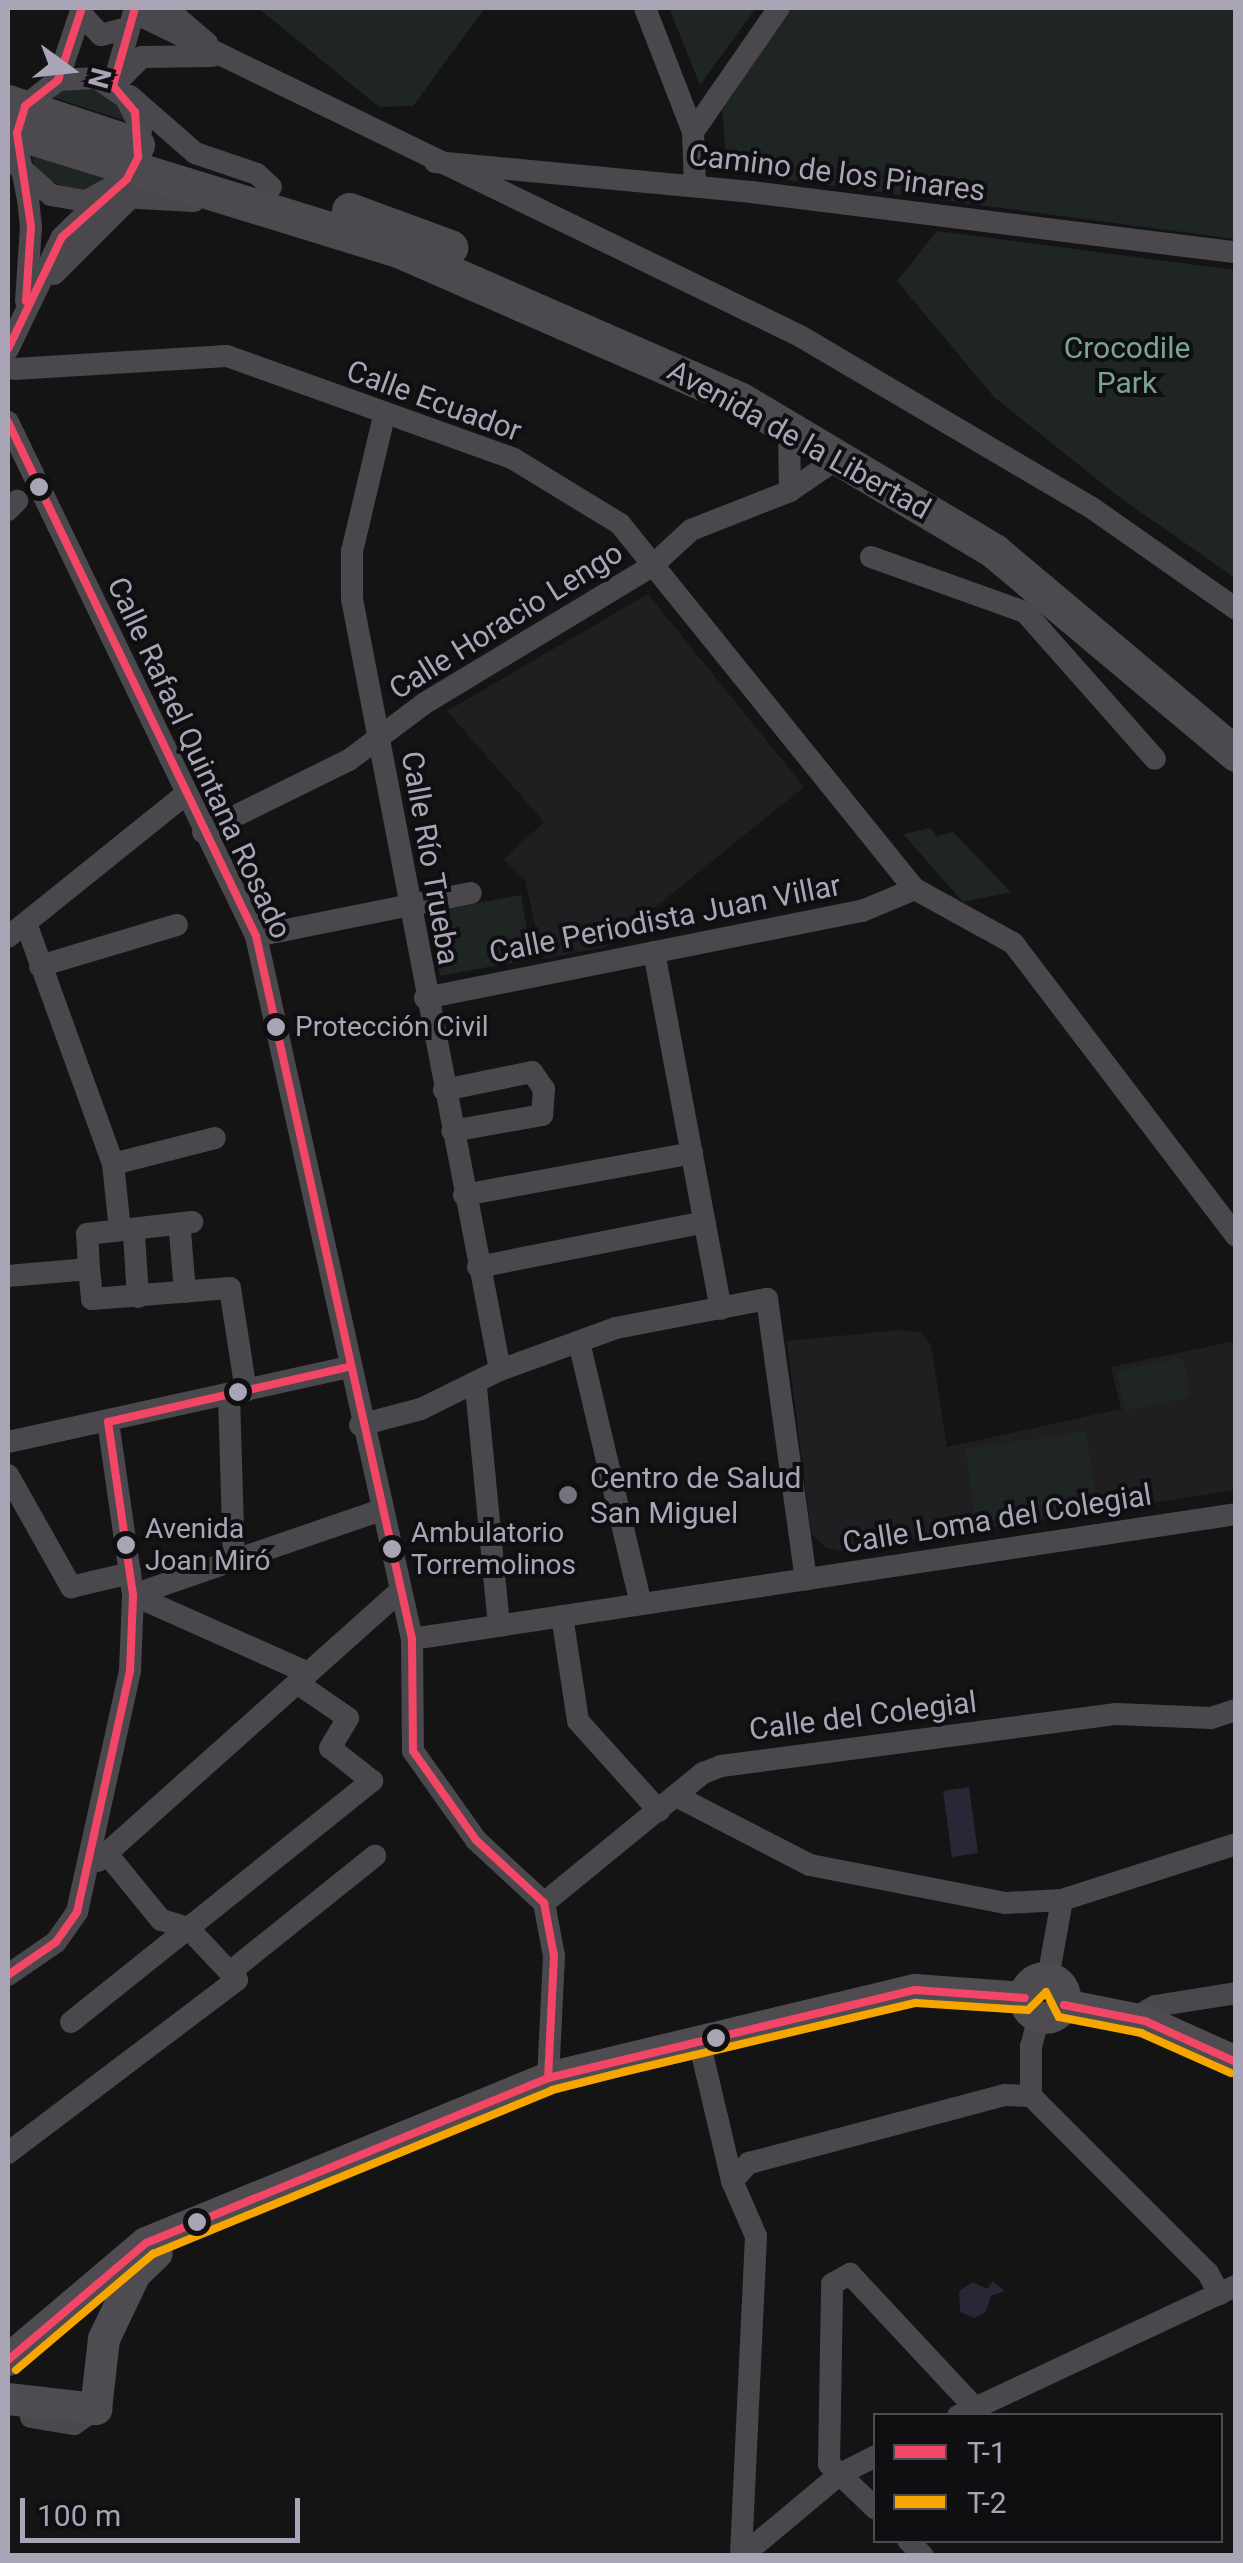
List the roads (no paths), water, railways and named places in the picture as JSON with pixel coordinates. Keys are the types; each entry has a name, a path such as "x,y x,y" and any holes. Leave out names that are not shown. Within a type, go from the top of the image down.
{"main road":[{"name":"Avenida de la Libertad","path":"22,117 127,178 398,250 602,335 789,429 994,551 1236,754"},
{"name":"Avenida de la Libertad","path":"127,178 271,187 404,226 749,382 1005,535 1236,727"},
{"path":"8,2360 146,2243 548,2078 699,2041 914,1990 1044,2000 1135,2018 1236,2062"},
{"path":"8,2398 96,2409 104,2339 128,2286 196,2222"}],"street":[{"path":"166,8 220,56"},
{"path":"644,8 694,132 695,186"},
{"path":"694,132 779,8"},
{"path":"9,367 26,302 31,226 22,117 82,12 101,35 132,16"},
{"path":"132,16 800,336 921,403 1092,508 1236,609"},
{"path":"113,86 132,16"},
{"path":"113,86 142,56 220,56"},
{"path":"22,117 77,76 113,86 194,153 258,174 271,187"},
{"path":"26,302 62,237 127,178 135,112 113,86"},
{"name":"Avenida de la Libertad","path":"22,117 51,195 68,200 127,178"},
{"name":"Camino de los Pinares","path":"432,162 695,186 1236,252"},
{"name":"Calle Ecuador","path":"9,367 227,356 384,416 512,458 620,524 915,889 942,908 1013,942 1236,1236"},
{"name":"Calle Río Trueba","path":"384,416 352,552 352,599 406,906 500,1370"},
{"name":"Calle Rafael Quintana Rosado","path":"8,422 202,832 256,936 287,1057 360,1426 412,1639 413,1751 476,1840 544,1903"},
{"path":"789,429 790,491"},
{"name":"Calle Horacio Lengo","path":"202,832 349,760 652,566 691,530 790,491 838,458"},
{"path":"871,557 1025,612 1155,759"},
{"path":"138,1297 113,1164 40,966 17,932 186,794"},
{"name":"Calle Periodista Juan Villar","path":"424,998 862,911 915,889"},
{"path":"256,936 471,893"},
{"path":"40,966 176,924"},
{"path":"654,952 722,1309"},
{"path":"444,1090 532,1072 544,1089 542,1115 452,1131"},
{"path":"113,1164 215,1138"},
{"path":"464,1196 692,1153"},
{"path":"478,1266 705,1222"},
{"path":"185,1292 186,1227 87,1234 92,1299 138,1297 230,1288 238,1393 234,1559"},
{"path":"8,1276 89,1269"},
{"path":"360,1426 476,1386 500,1370 616,1328 767,1300 806,1579"},
{"path":"579,1342 641,1604"},
{"path":"8,1442 349,1366"},
{"path":"476,1386 499,1626"},
{"path":"8,1975 56,1942 78,1912 130,1671 132,1584 108,1422"},
{"path":"8,1475 72,1586 132,1584 234,1559 380,1511"},
{"name":"Calle Loma del Colegial","path":"412,1639 1236,1514"},
{"path":"70,2022 372,1782 330,1748 348,1718 302,1677 132,1584"},
{"path":"87,1868 108,1854 399,1592"},
{"path":"562,1616 578,1721 668,1804 810,1865 1005,1903 1062,1900 1236,1844"},
{"name":"Calle del Colegial","path":"544,1903 721,1766 791,1752 1117,1714 1211,1718 1236,1710"},
{"path":"8,2153 237,1980 188,1928 162,1920 108,1854"},
{"path":"230,1972 375,1856"},
{"path":"1031,2096 1031,2046 1044,2000 1062,1900"},
{"path":"544,1903 554,1956 548,2078"},
{"path":"1135,2018 1155,2006 1236,1993"},
{"path":"699,2041 732,2181 756,2236 742,2556"},
{"path":"732,2181 750,2162 1005,2096 1031,2096 1227,2290 966,2411 850,2274 832,2284 829,2464 873,2506"},
{"path":"8,2413 74,2424 96,2409"},
{"path":"742,2556 840,2474 873,2458"}],"water":[{"path":"969,1787 978,1853 952,1857 943,1791"},
{"path":"993,2281 1005,2291 991,2296 985,2313 974,2318 960,2312 959,2291 973,2282 987,2289"}],"place":[{"name":"Protección Civil","path":"276,1027"},
{"name":"Centro de Salud San Miguel","path":"568,1495"},
{"name":"Avenida Joan Miró","path":"126,1545"},
{"name":"Ambulatorio Torremolinos","path":"392,1549"}],"park label":[{"name":"Crocodile Park","path":"1127,365"}]}
